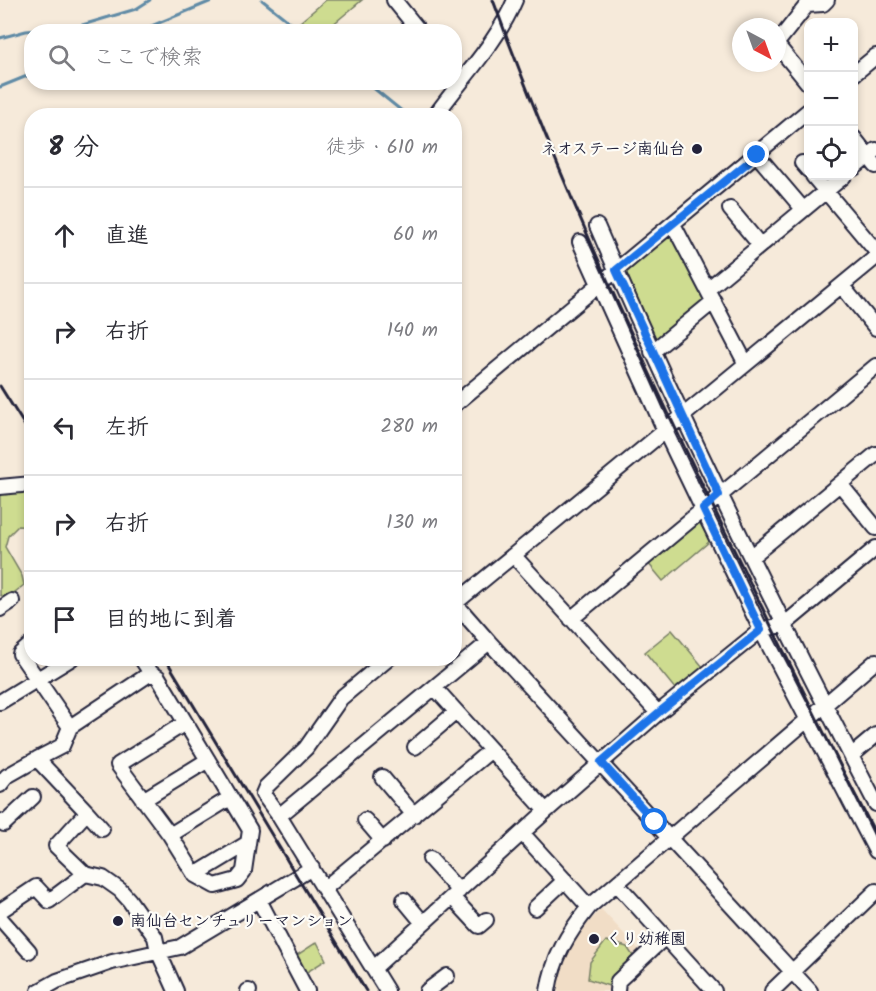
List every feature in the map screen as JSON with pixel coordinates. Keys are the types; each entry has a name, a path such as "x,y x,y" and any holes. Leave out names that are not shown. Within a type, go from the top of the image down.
{"street":[{"path":"394,0 414,24"},
{"path":"462,72 486,50 499,32 515,0"},
{"path":"786,32 807,5 823,4 827,0"},
{"path":"786,55 804,78"},
{"path":"856,72 876,56"},
{"path":"440,108 450,90"},
{"path":"462,398 804,114"},
{"path":"858,142 873,157 858,166"},
{"path":"757,155 803,209"},
{"path":"816,180 876,251"},
{"path":"652,352 760,245 839,180"},
{"path":"730,209 760,245"},
{"path":"673,224 746,364"},
{"path":"597,226 652,352 719,495 876,804"},
{"path":"580,242 665,431 761,630 876,851"},
{"path":"462,597 876,257"},
{"path":"842,286 876,328"},
{"path":"572,619 876,366"},
{"path":"751,557 876,454"},
{"path":"840,484 876,528"},
{"path":"0,487 24,485"},
{"path":"374,969 546,811 658,713 761,630 785,624 876,548"},
{"path":"514,556 658,713"},
{"path":"462,611 810,991"},
{"path":"462,665 489,642"},
{"path":"548,991 551,973 562,943 589,907 876,661"},
{"path":"28,666 70,727"},
{"path":"0,702 60,666"},
{"path":"146,666 151,673 158,677 250,830 244,871 237,879 214,886 195,874 170,835 118,765 185,723"},
{"path":"379,666 341,698 306,748 267,787 263,794 325,888 387,991"},
{"path":"279,816 461,666"},
{"path":"2,775 62,746 70,727 151,673"},
{"path":"435,688 546,811"},
{"path":"415,747 456,712"},
{"path":"851,756 876,735"},
{"path":"325,888 491,750"},
{"path":"37,759 102,829"},
{"path":"143,800 208,760"},
{"path":"382,777 414,815"},
{"path":"0,821 4,824 33,796"},
{"path":"170,835 230,798"},
{"path":"87,812 56,846 85,874 103,878 120,890 155,937 158,951 176,991"},
{"path":"365,820 383,841"},
{"path":"522,833 589,907"},
{"path":"195,874 248,843"},
{"path":"430,859 479,926 486,920"},
{"path":"39,991 57,981 112,962 180,947 312,868"},
{"path":"0,910 36,887 49,901 85,874"},
{"path":"535,908 565,880"},
{"path":"617,884 714,991"},
{"path":"772,991 876,891"},
{"path":"259,900 307,991"},
{"path":"404,900 423,923"},
{"path":"0,918 29,951"},
{"path":"620,988 665,937"},
{"path":"427,991 447,976"}],"shaded area":[{"path":"601,909 641,952 613,991 557,991 564,958 574,938"}],"green space":[{"path":"326,0 362,0 333,24 299,23"},
{"path":"668,234 673,234 706,299 656,340 625,270"},
{"path":"24,488 24,526 18,526 8,536 5,547 22,576 24,585 11,595 4,597 0,595 0,492"},
{"path":"698,520 710,541 663,581 648,563"},
{"path":"672,630 703,667 676,690 645,652"},
{"path":"606,941 627,947 633,956 611,978 609,986 588,979 590,962"},
{"path":"317,942 326,960 304,974 294,957"}],"waterway":[{"path":"86,24 136,9 150,0"},
{"path":"156,24 214,0"},
{"path":"262,0 292,24"},
{"path":"0,38 24,32"},
{"path":"0,87 24,77"},
{"path":"376,90 398,108"}],"railway":[{"path":"493,0 534,108 625,319 723,528 876,838"},
{"path":"0,386 24,424"},
{"path":"170,666 366,991"}],"place":[{"name":"ネオステージ南仙台","path":"697,149"},
{"name":"南仙台センチュリーマンション","path":"118,921"},
{"name":"くり幼稚園","path":"594,939"}],"route":[{"path":"655,822 601,762 761,630 703,509 719,495 616,270 757,155"}]}
